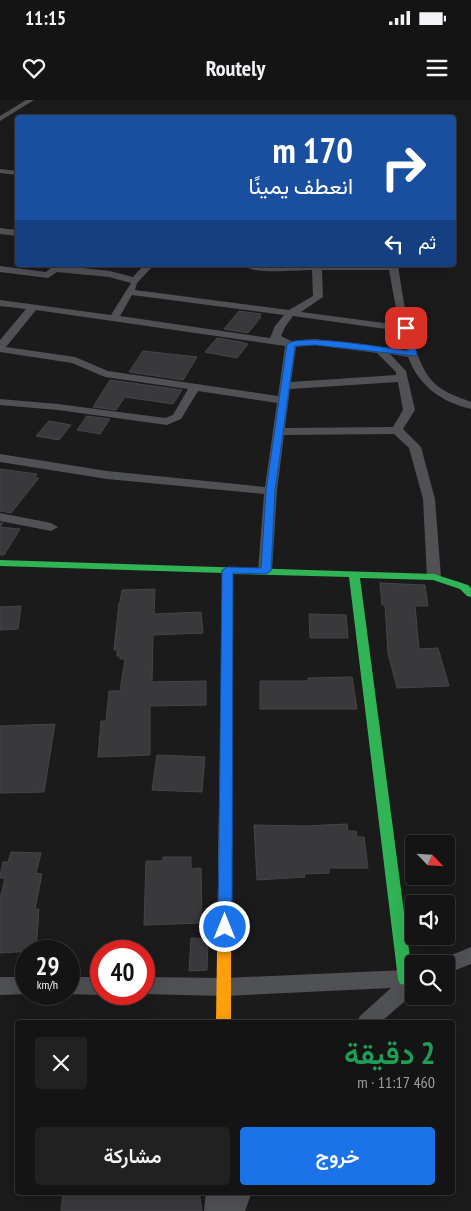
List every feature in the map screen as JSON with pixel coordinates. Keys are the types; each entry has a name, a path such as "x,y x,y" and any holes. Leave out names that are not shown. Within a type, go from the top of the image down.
{"street":[{"path":"0,119 31,100"},
{"path":"0,171 15,173"},
{"path":"0,231 15,233"},
{"path":"0,269 48,275 58,267 110,274 135,281"},
{"path":"114,318 135,281 147,267"},
{"path":"262,267 317,267 318,298 291,313 280,326 275,337 291,344"},
{"path":"393,267 399,305 416,365 428,384 436,390 471,406"},
{"path":"129,292 406,328"},
{"path":"0,303 291,344 315,342 413,354"},
{"path":"33,307 0,348 75,360 105,374 283,400"},
{"path":"266,571 271,491 291,344"},
{"path":"380,350 401,371 403,378 409,410 397,430"},
{"path":"285,386 403,378"},
{"path":"0,402 58,407 167,422 177,417 195,387"},
{"path":"279,432 397,430 415,447 429,499 434,577"},
{"path":"0,458 108,475 271,491"},
{"path":"0,518 51,527"},
{"path":"0,563 434,577 464,587 471,594"},
{"path":"223,1020 228,570"},
{"path":"354,574 407,955"},
{"path":"455,962 471,955"},
{"path":"155,986 224,987 405,980"},
{"path":"0,986 15,986"},
{"path":"369,1020 405,986"},
{"path":"216,1195 216,1211"},
{"path":"233,1211 241,1195"}],"building":[{"path":"239,311 261,314 259,317 261,317 248,333 224,329"},
{"path":"217,338 248,344 237,358 205,352"},
{"path":"143,351 197,357 183,380 129,372"},
{"path":"110,380 182,390 173,404 125,397 116,410 93,407"},
{"path":"87,416 110,419 100,434 77,430"},
{"path":"49,421 71,425 59,440 36,436"},
{"path":"0,469 37,474 35,478 39,478 11,513 0,511"},
{"path":"0,527 20,529 4,555 0,555"},
{"path":"380,583 425,585 428,606 415,606 419,649 438,648 449,686 397,688 388,653 385,605 382,605"},
{"path":"155,589 154,614 201,612 203,633 153,635 152,682 206,681 206,705 150,706 150,755 98,757 101,721 106,721 109,691 120,691 125,659 120,659 120,656 117,656 117,650 114,650 122,590"},
{"path":"21,606 18,629 0,630 0,607"},
{"path":"309,614 346,615 348,638 310,638"},
{"path":"352,677 357,709 260,709 260,681 308,681 308,678"},
{"path":"55,724 44,792 0,793 0,726"},
{"path":"157,755 205,757 202,792 152,790"},
{"path":"347,824 348,831 356,831 357,837 364,837 368,868 329,868 329,873 304,874 305,877 257,880 254,825 305,826"},
{"path":"11,852 41,853 36,873 42,874 35,909 39,909 37,940 15,940 15,952 0,953 0,899 5,878 0,878 0,876 3,862 8,862"},
{"path":"163,857 191,857 191,869 201,868 202,923 144,925 146,861 163,861"},
{"path":"191,938 208,939 207,970 189,971"},
{"path":"63,1195 199,1195 202,1211 61,1211"}],"traffic: fast":[{"path":"0,563 434,577 464,587 471,594"},
{"path":"225,816 228,570"},
{"path":"354,574 405,979"}],"traffic: slow":[{"path":"223,1020 225,816"}],"route":[{"path":"225,927 228,570 266,571 271,491 291,344 315,342 413,354 406,328"}]}
